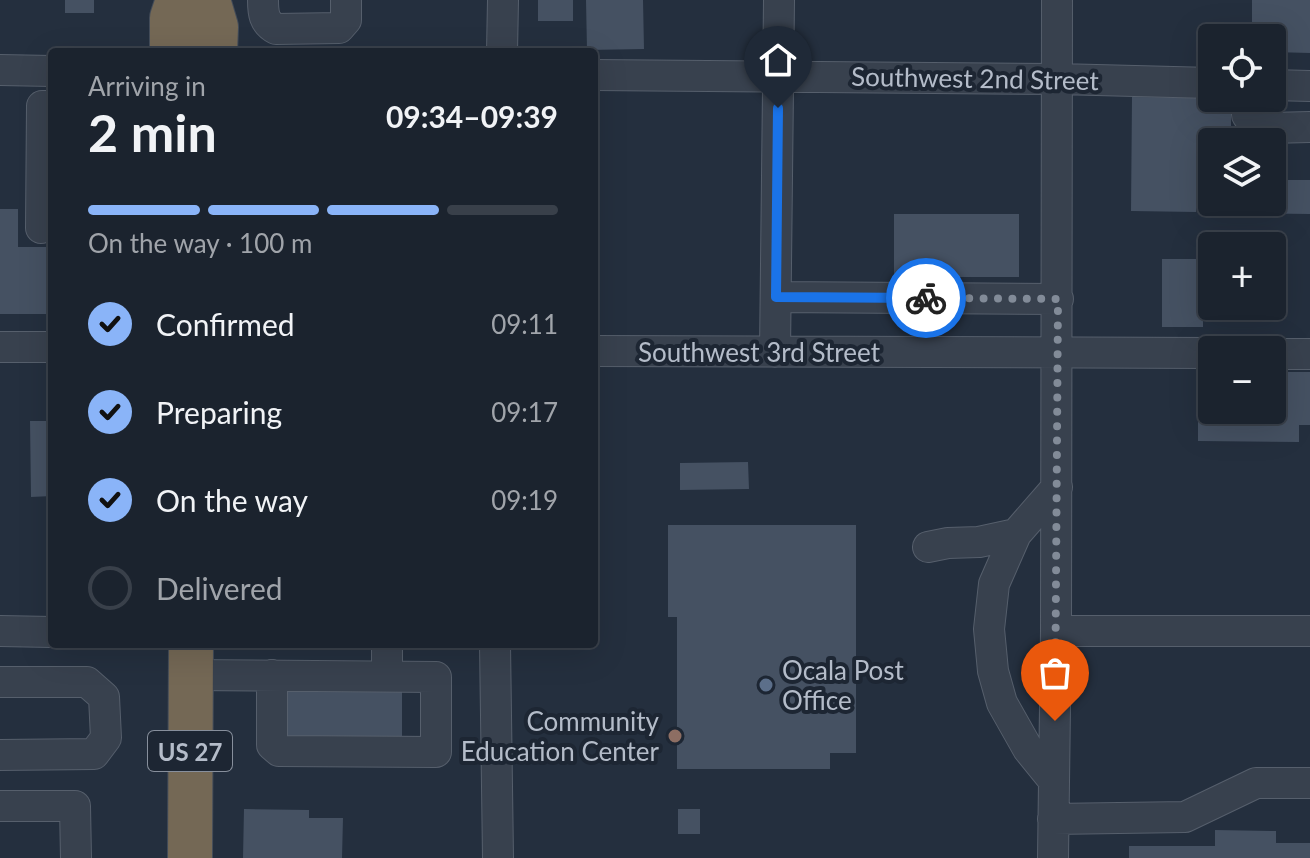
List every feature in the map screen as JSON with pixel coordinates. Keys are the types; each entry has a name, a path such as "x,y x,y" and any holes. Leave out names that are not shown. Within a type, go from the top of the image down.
{"highway":[{"path":"172,48 172,18 178,0"},
{"path":"208,0 216,27 215,48"},
{"name":"US 27","path":"190,858 191,659"}],"street":[{"path":"263,0 263,15 276,40 334,40 346,20 346,0"},
{"path":"502,48 503,0"},
{"path":"775,352 779,0"},
{"path":"1053,858 1058,352 1057,0"},
{"path":"0,70 48,71"},
{"name":"Southwest 2nd Street","path":"598,75 1198,83"},
{"path":"1286,85 1310,86"},
{"path":"41,228 47,172 42,106 48,106"},
{"path":"1247,112 1254,125 1268,128 1310,127"},
{"path":"776,297 1058,299"},
{"path":"0,347 48,347"},
{"name":"Southwest 3rd Street","path":"598,351 1198,353"},
{"path":"1286,354 1310,354"},
{"path":"1054,781 1028,749 1002,703 993,671 989,629 994,584 1016,534 1057,487"},
{"path":"928,547 979,542 1016,534"},
{"path":"0,631 48,632"},
{"path":"1056,631 1310,631"},
{"path":"387,648 387,676"},
{"path":"495,648 498,858"},
{"path":"191,659 272,675 436,677 436,752 279,751 272,745 272,675"},
{"path":"0,682 87,682 104,697 106,738 94,754 0,755"},
{"path":"1053,819 1185,817 1256,783 1310,783"},
{"path":"0,806 75,806 76,858"}],"building":[{"path":"65,0 94,0 94,13 65,13"},
{"path":"538,0 573,0 573,21 538,21"},
{"path":"586,0 643,0 644,49 587,48"},
{"path":"1252,0 1310,0 1310,53 1286,52 1286,24 1252,24"},
{"path":"1132,97 1198,98 1198,112 1231,112 1231,128 1198,128 1196,212 1131,211"},
{"path":"1286,180 1310,180 1310,214 1286,214"},
{"path":"0,209 18,209 18,247 48,247 48,314 0,314"},
{"path":"894,214 1019,214 1019,277 894,277"},
{"path":"1162,259 1198,259 1198,320 1203,320 1203,327 1162,327"},
{"path":"1286,372 1310,372 1310,425 1299,425 1299,442 1198,441 1198,424 1286,424"},
{"path":"30,421 48,421 48,496 31,497"},
{"path":"748,462 749,489 680,490 680,463"},
{"name":"Ocala Post Office","path":"668,525 856,525 856,753 830,753 830,769 677,769 677,617 668,617"},
{"path":"280,685 402,685 402,742 280,742"},
{"path":"244,809 309,810 309,818 343,818 342,858 243,858"},
{"path":"678,809 700,809 700,834 678,834"},
{"path":"1215,830 1276,831 1276,843 1310,843 1310,858 1129,858 1129,846 1215,846"}],"way so far":[{"path":"926,298 1058,299 1055,721"}],"place":[{"name":"Ocala Post Office","path":"766,685"},
{"name":"Community Education Center","path":"675,736"}],"route":[{"path":"778,108 776,297 926,298"}]}
